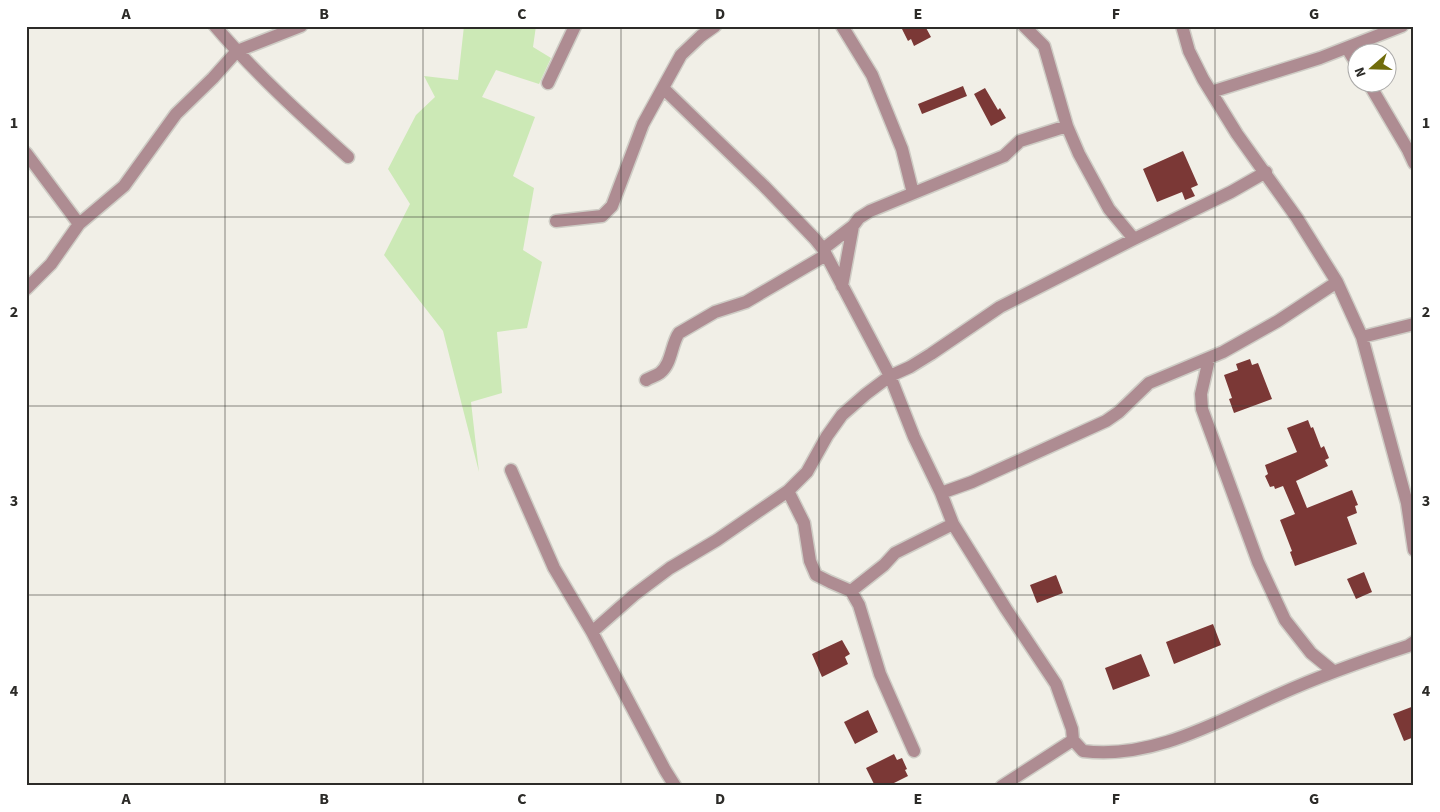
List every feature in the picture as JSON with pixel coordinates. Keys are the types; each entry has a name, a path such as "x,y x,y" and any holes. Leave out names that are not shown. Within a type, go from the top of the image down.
{"street":[{"path":"216,26 236,51 291,106 348,157"},
{"path":"26,289 51,264 79,224 124,186 176,114 213,78 236,51 301,26"},
{"path":"548,83 574,26"},
{"path":"556,221 602,216 612,206 643,124 681,55 715,26"},
{"path":"1024,26 1044,46 1067,126 1079,154 1109,209 1134,239"},
{"path":"1182,26 1189,51 1211,92 1237,134 1266,172 1297,218 1337,282 1362,337 1407,503 1414,550"},
{"path":"1211,92 1320,58 1402,26"},
{"path":"846,28 872,75 902,148 913,193"},
{"path":"663,88 816,239 890,376 914,437 941,493 953,524 1056,684 1072,729 1073,740 1083,751 1100,754 1144,748 1198,732 1334,671 1408,646 1414,642"},
{"path":"1374,92 1411,150 1414,163"},
{"path":"646,380 666,367 675,338 679,333 715,312 740,305 824,252 853,226 859,218 870,211 1004,156 1020,141 1067,126"},
{"path":"26,153 79,224"},
{"path":"592,632 634,595 670,568 717,540 788,491 807,472 842,415 890,376 910,367 931,354 1000,307 1231,192 1266,172"},
{"path":"842,286 853,226"},
{"path":"941,493 972,482 1106,420 1119,412 1149,383 1209,359 1278,321 1337,282"},
{"path":"1362,337 1414,324"},
{"path":"1209,359 1200,394 1202,409 1255,554 1285,620 1311,653 1334,671"},
{"path":"511,470 554,568 592,632 675,786"},
{"path":"788,491 804,524 810,561 816,575 851,591 859,605 880,674 914,751"},
{"path":"851,591 896,553 953,524"},
{"path":"1002,786 1073,740"}],"green space":[{"path":"464,26 536,26 533,47 551,58 539,84 496,70 482,97 535,117 513,176 534,188 523,250 542,262 527,328 497,332 502,393 471,402 479,472 443,331 384,255 410,204 388,169 416,115 435,97 424,76 458,80"}],"building":[{"path":"907,26 925,26 931,37 914,46 911,39 908,41 902,29"},
{"path":"963,86 967,96 922,114 918,104"},
{"path":"985,88 998,110 1000,108 1006,118 991,126 974,94"},
{"path":"1183,151 1198,185 1191,188 1195,196 1185,200 1182,192 1157,202 1143,169"},
{"path":"1250,359 1252,365 1258,363 1272,399 1234,413 1229,399 1232,398 1224,375 1238,370 1236,364"},
{"path":"1308,420 1311,428 1313,427 1321,448 1324,446 1329,458 1325,460 1328,466 1296,481 1307,508 1352,490 1358,505 1355,506 1357,513 1347,517 1357,544 1295,566 1290,552 1292,551 1280,520 1295,514 1283,486 1275,489 1274,486 1270,487 1265,476 1268,474 1265,465 1297,452 1287,428"},
{"path":"1364,572 1372,592 1356,599 1347,579"},
{"path":"1056,575 1063,593 1037,603 1030,585"},
{"path":"1213,624 1221,645 1174,664 1166,642"},
{"path":"842,640 850,654 845,657 848,664 822,677 812,654"},
{"path":"1141,654 1150,676 1113,690 1105,668"},
{"path":"1414,706 1414,737 1404,741 1393,714"},
{"path":"868,710 878,732 855,744 844,722"},
{"path":"894,754 897,760 902,758 908,776 888,786 875,786 866,768"}]}
